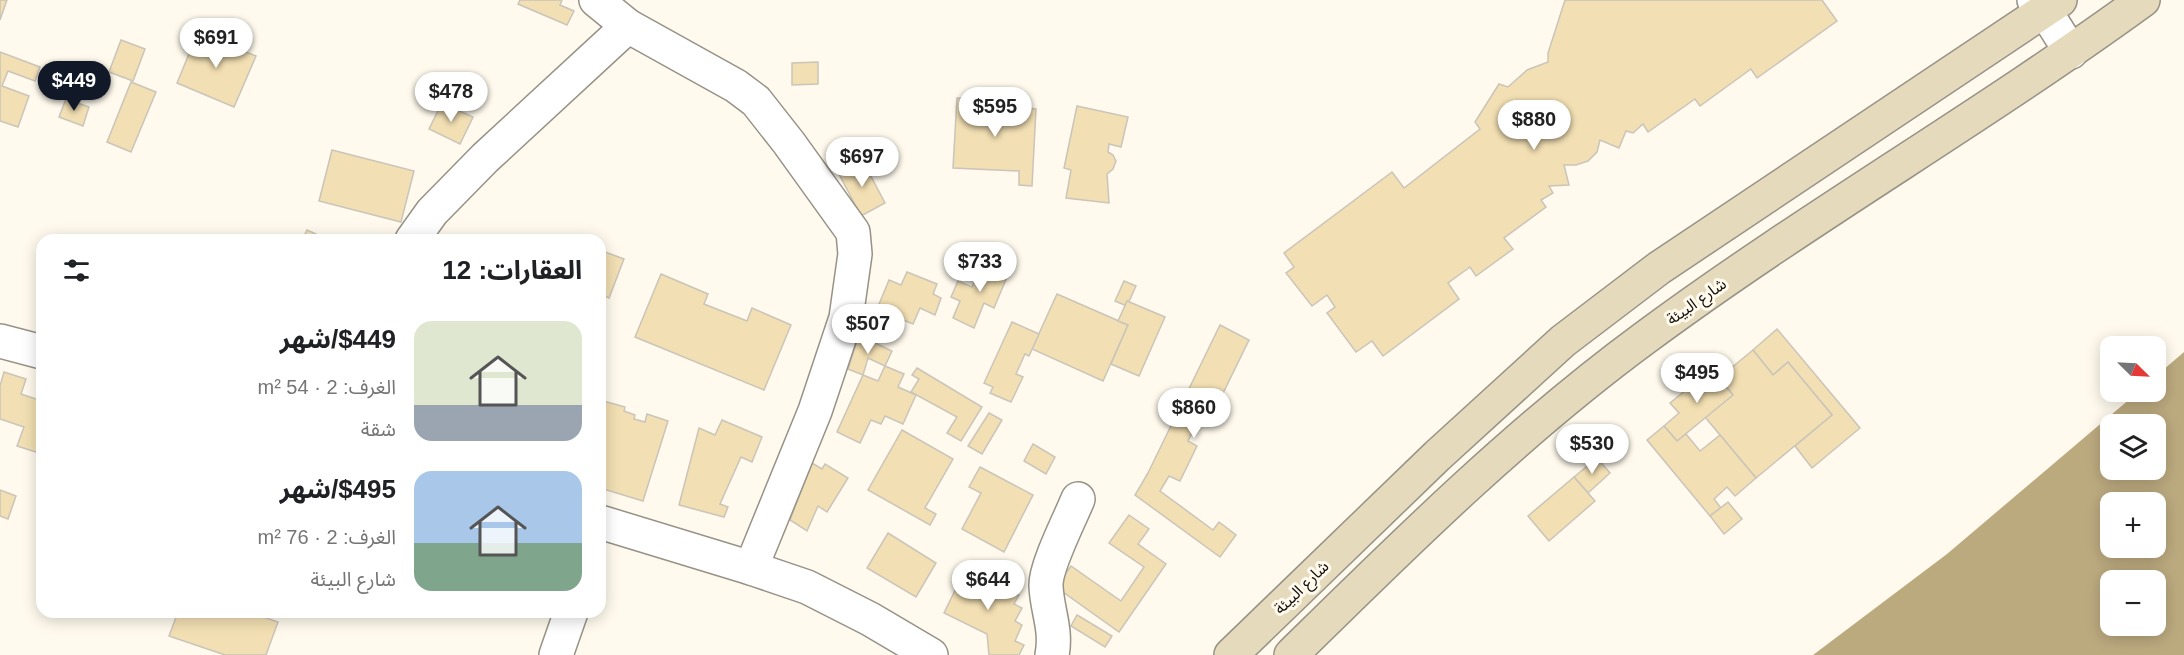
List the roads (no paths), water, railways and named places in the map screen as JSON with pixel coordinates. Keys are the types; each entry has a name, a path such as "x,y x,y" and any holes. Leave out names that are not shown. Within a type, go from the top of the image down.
{"main road":[{"name":"شارع البيئة","path":"1292,655 1506,450 1645,338 1783,240 2071,52 2143,0"},
{"name":"شارع البيئة","path":"1231,655 1437,456 1563,341 1659,268 2046,4"}],"street":[{"path":"596,0 628,26 736,86 756,101 853,232 855,254 846,318 814,411 751,568"},
{"path":"2046,4 2071,52"},
{"path":"416,234 432,212 485,158 628,26"},
{"path":"0,340 36,350"},
{"path":"1052,655 1055,641 1046,585 1050,564 1078,499"},
{"path":"606,525 807,587 870,619 932,655"},
{"path":"556,655 569,618"}]}
